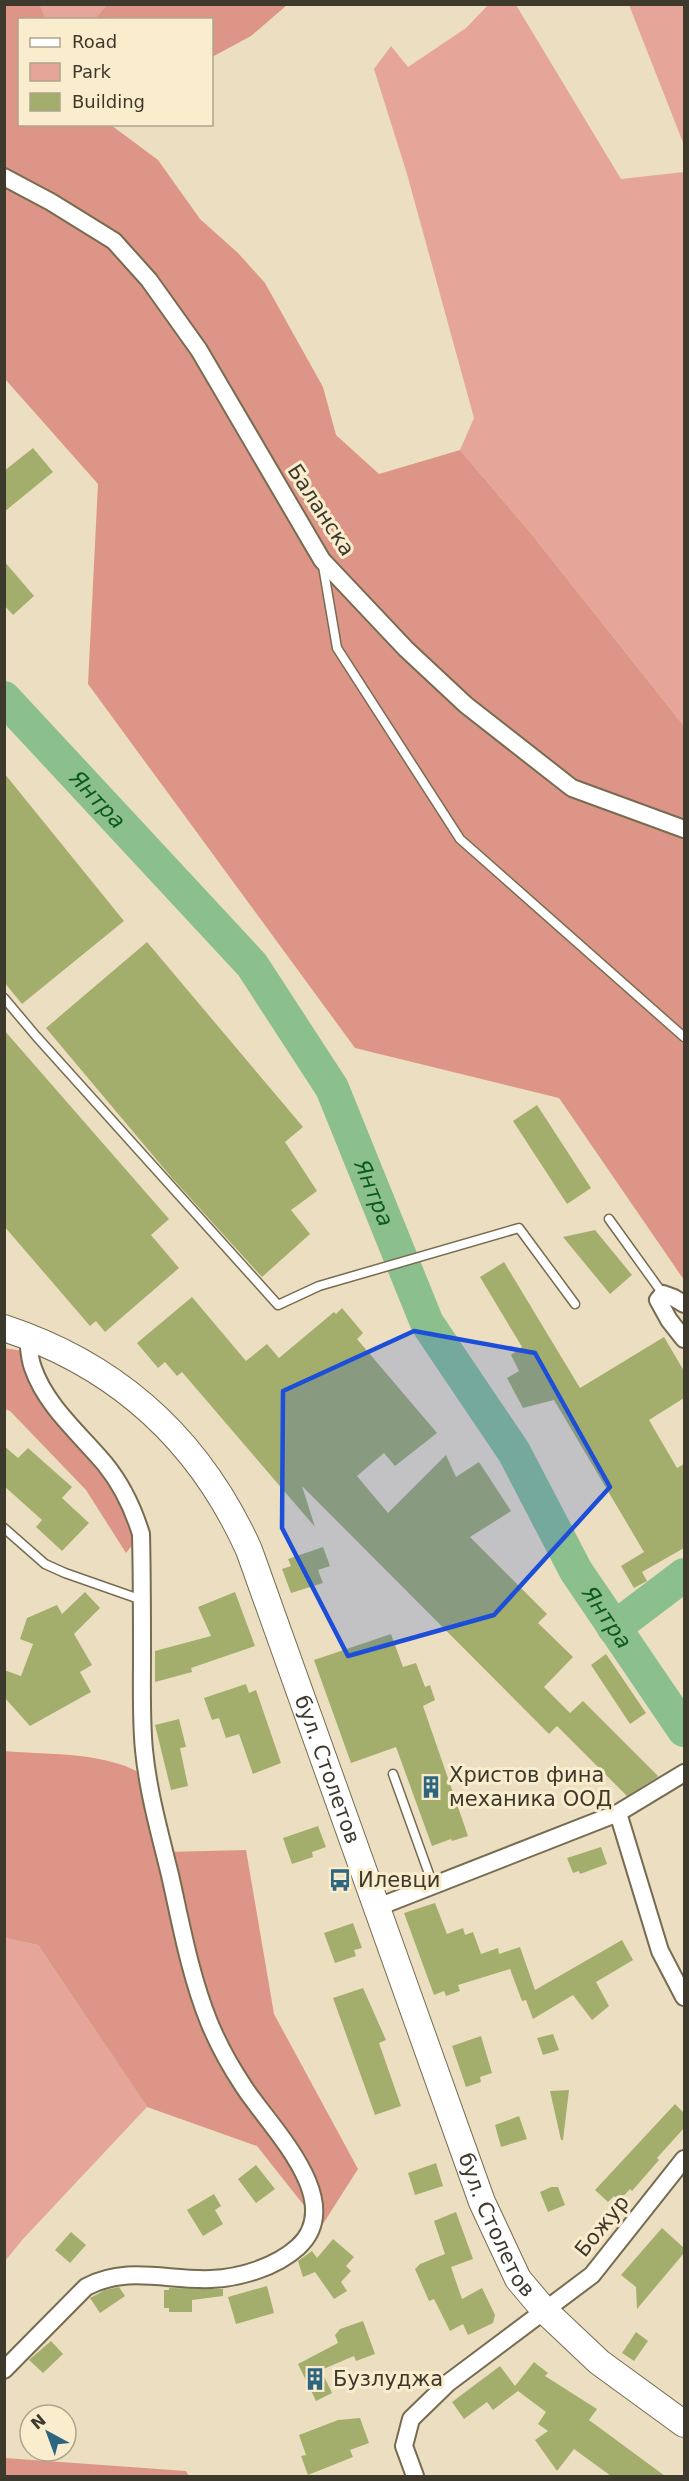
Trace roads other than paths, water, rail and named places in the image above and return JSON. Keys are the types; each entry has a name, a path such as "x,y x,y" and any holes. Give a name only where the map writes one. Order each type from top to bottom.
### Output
{"main road":[{"name":"бул. Столетов","path":"16,1332 70,1355 110,1378 169,1427 211,1480 232,1513 249,1550 482,2202 518,2279 545,2311 599,2362 681,2416"}],"street":[{"name":"Баланска","path":"4,177 51,202 114,242 149,280 199,350 322,560 406,649 466,705 572,788 684,829"},
{"path":"684,1304 663,1294 658,1300 684,1339"},
{"path":"4,2370 81,2292 98,2280 123,2274 211,2279 259,2269 283,2258 298,2247 311,2228 314,2207 305,2175 244,2087 223,2050 200,1996 190,1961 144,1752 141,1534 135,1514 123,1490 106,1466 61,1415 40,1384 16,1332"},
{"path":"378,1907 618,1813 683,1774"},
{"path":"618,1813 660,1951 684,1997"},
{"name":"Божур","path":"545,2311 592,2275 684,2159"},
{"path":"415,2476 404,2446 411,2419 448,2383 545,2311"}],"lane":[{"path":"322,560 337,648 460,839 684,1037"},
{"path":"4,998 278,1305 319,1286 519,1228 575,1304"},
{"path":"609,1220 663,1294"},
{"path":"4,1528 45,1564 76,1578 142,1600"},
{"path":"393,1774 433,1885"}],"waterway":[{"name":"Янтра","path":"4,698 252,965 332,1088 427,1323 514,1452 576,1571 684,1730"},
{"path":"614,1628 684,1575"}],"place":[{"name":"Христов фина механика ООД","path":"431,1787"},
{"name":"Илевци","path":"340,1880"},
{"name":"Бузлуджа","path":"315,2379"}]}
